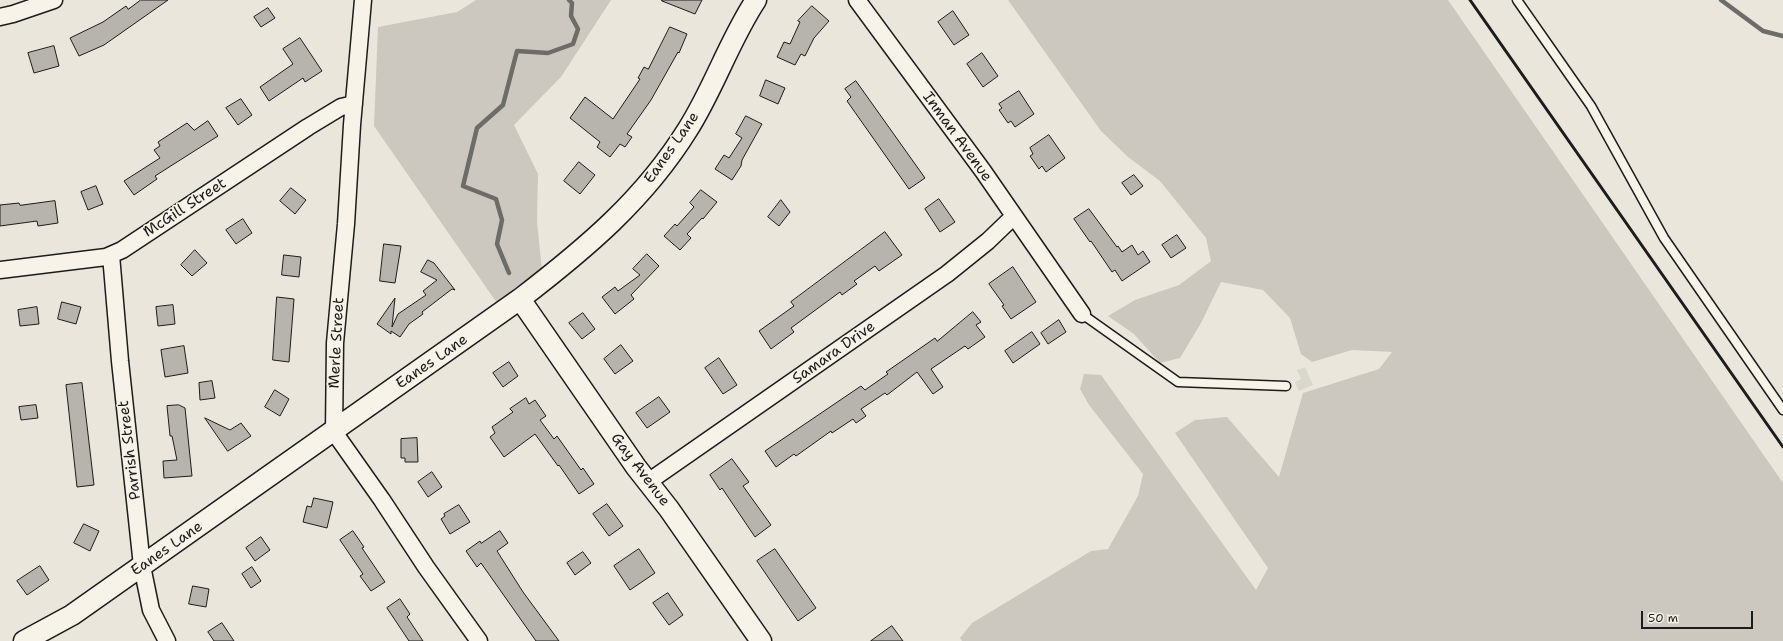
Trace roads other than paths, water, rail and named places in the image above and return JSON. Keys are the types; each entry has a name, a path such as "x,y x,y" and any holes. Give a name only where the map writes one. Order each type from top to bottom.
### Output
{"street":[{"path":"0,17 20,12 54,0"},
{"name":"Merle Street","path":"334,432 335,343 346,224 363,0"},
{"name":"Eanes Lane","path":"24,641 72,615 334,432 520,299 568,262 614,221 662,167 688,130 705,100 744,19 756,0"},
{"name":"Inman Avenue","path":"857,0 1014,216 1082,314"},
{"name":"McGill Street","path":"0,270 111,255 122,250 308,126 341,107 354,104"},
{"name":"Samara Drive","path":"648,482 947,274 988,241 1014,216"},
{"name":"Parrish Street","path":"111,255 120,361 142,566 151,610 167,641"},
{"name":"Gay Avenue","path":"520,299 761,641"},
{"path":"334,432 382,500 426,567 479,641"}],"lane":[{"path":"1517,0 1590,106 1664,238 1783,410"},
{"path":"1082,314 1178,382 1286,386"}],"waterway":[{"path":"509,273 497,244 502,220 496,199 463,186 477,128 503,105 517,51 548,53 573,44 578,29 571,16 572,3 569,0"},
{"path":"1721,0 1763,31 1783,36"}],"railway":[{"path":"1470,0 1783,447"}]}
